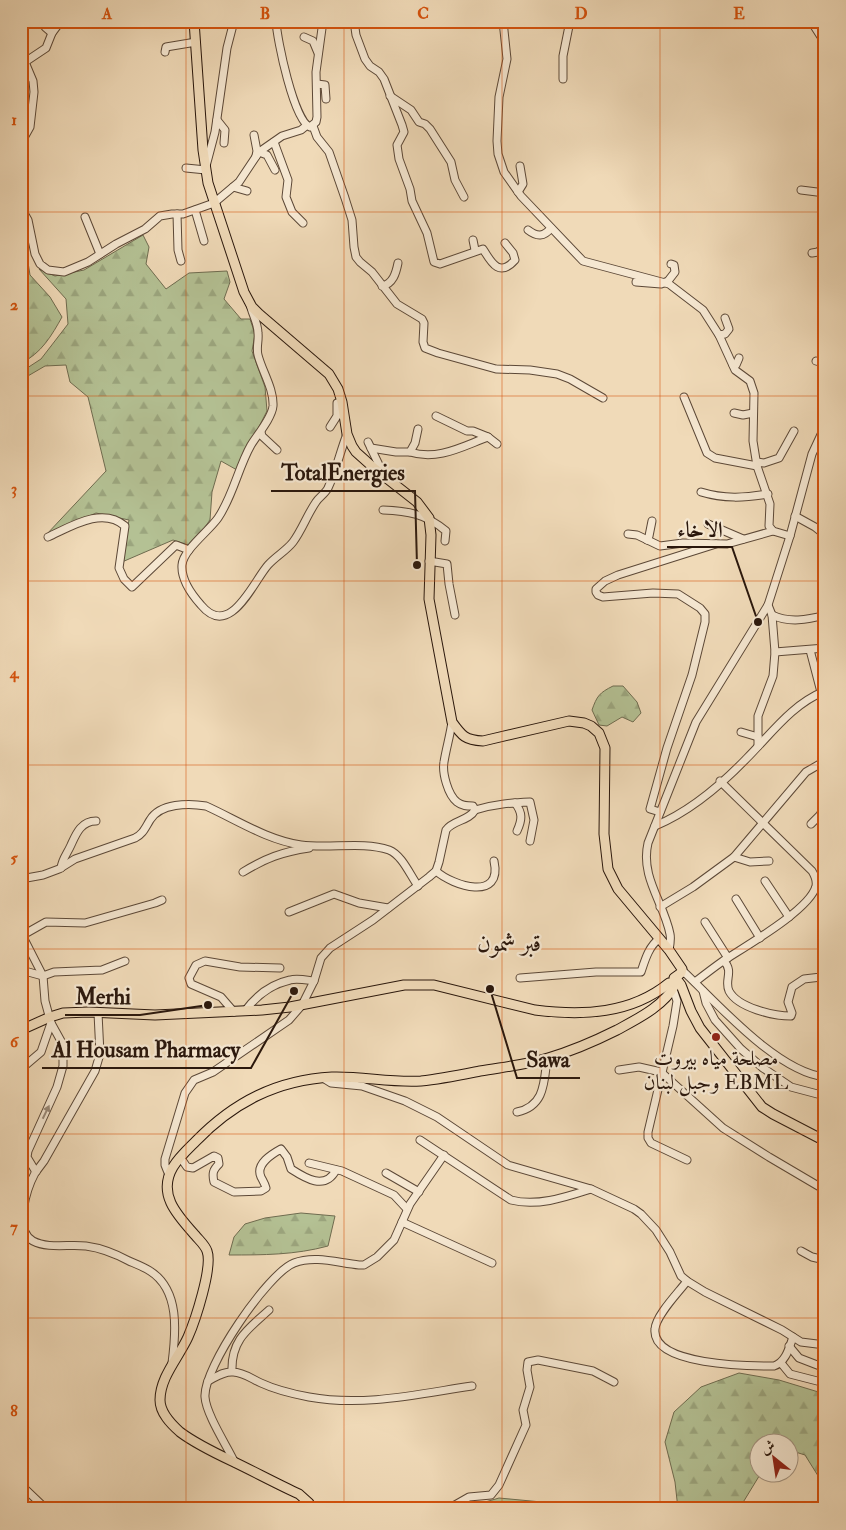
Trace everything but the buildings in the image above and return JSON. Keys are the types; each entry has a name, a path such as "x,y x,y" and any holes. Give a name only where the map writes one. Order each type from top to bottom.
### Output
{"main road":[{"path":"194,21 206,169 214,203 244,292 259,314 329,374 338,389 347,434 356,452 417,502 429,518 431,535 429,599 452,722 465,738 483,741 569,721 584,723 599,733 605,748 604,834 608,869 618,889 669,950 683,971 651,1010 583,1046 547,1059 423,1081 324,1078 264,1092 245,1102 208,1129 180,1157 166,1184 170,1203 208,1252 207,1275 192,1327 182,1350 162,1384 160,1405 164,1413 183,1434 235,1463 299,1494 309,1503 311,1509"},
{"path":"21,1030 50,1020 63,1013 89,1012 155,1016 234,1012 302,1005 404,984 434,985 535,1010 552,1012 604,1010 628,1006 642,1001 674,983 681,985 700,1028 762,1107 778,1118 825,1141"}],"street":[{"path":"43,21 45,27 52,34"},
{"path":"21,143 30,127 34,92 33,81 25,62 42,52 61,21"},
{"path":"186,168 206,169 217,120 228,40 234,21"},
{"path":"276,21 279,41 297,111 329,152 352,220 356,257 372,272 397,304 422,319 424,323 424,345 427,349 496,369 530,370 557,374 570,379 603,398"},
{"path":"21,208 28,220 35,254 44,268 55,272 64,272 88,262 145,229 160,216 183,214 214,203 249,170 258,154 285,134 309,126 317,117 318,53 323,21"},
{"path":"354,21 356,35 365,58 370,66 382,75 403,128 397,145 399,159 410,189 412,201 427,233 434,262 440,264 483,249 495,266 505,267 515,260 513,253 505,243"},
{"path":"503,21 507,59 498,103 497,148 504,172 518,192 583,261 666,283 704,310 719,335 735,370 753,386 753,441 757,464 768,494 771,511 768,523 773,531"},
{"path":"563,79 563,56 570,21"},
{"path":"811,21 825,43"},
{"path":"304,37 313,41 318,53"},
{"path":"165,52 166,47 196,42"},
{"path":"317,84 325,85 326,98"},
{"path":"390,96 411,110 419,122 425,124 430,130 451,162 455,180 464,196"},
{"path":"217,120 225,130 224,144"},
{"path":"254,134 258,154"},
{"path":"274,142 288,180 286,197 292,212 303,223"},
{"path":"258,154 267,155 275,170"},
{"path":"518,192 523,184 520,166"},
{"path":"233,187 247,191"},
{"path":"801,190 825,193"},
{"path":"196,208 204,241"},
{"path":"177,214 178,250 181,261"},
{"path":"85,217 100,254"},
{"path":"528,230 540,236 551,228"},
{"path":"473,240 476,250"},
{"path":"812,253 818,252 825,246"},
{"path":"636,282 666,283 680,262"},
{"path":"382,286 388,285 392,280 398,263"},
{"path":"672,264 674,265 675,272"},
{"path":"250,303 258,331 258,356 269,385 273,404 261,432 251,446 238,471 222,512 189,550 182,562 183,576 192,593 209,613 221,615 238,606 247,597 269,563 293,542 312,507 328,487 347,434"},
{"path":"719,335 725,334 729,329 725,318"},
{"path":"825,332 822,338 825,340"},
{"path":"733,365 736,365 739,358"},
{"path":"816,361 820,362 825,358"},
{"path":"684,397 707,453 715,458 757,464 772,461 779,458 794,431"},
{"path":"330,427 337,416 336,403 342,402"},
{"path":"734,413 743,415 753,413"},
{"path":"436,416 469,431 488,437 497,444"},
{"path":"669,950 670,934 648,875 646,862 648,843 696,722 768,605 790,536 812,454 825,426"},
{"path":"410,452 415,443 418,428"},
{"path":"469,431 468,439 471,443"},
{"path":"261,432 262,436 277,450"},
{"path":"381,474 380,467 370,445 396,452 410,452 419,455 438,454 458,450 488,437"},
{"path":"701,492 712,496 731,498 768,494"},
{"path":"383,510 409,512 429,518 446,531 444,541"},
{"path":"795,516 825,535"},
{"path":"48,537 90,518 104,518 120,522 125,526 119,568 124,579 132,587 176,545 189,550"},
{"path":"647,540 652,521"},
{"path":"708,524 743,539"},
{"path":"628,534 638,536 660,546 727,544 773,531 790,536"},
{"path":"660,812 650,809 667,748 692,675 706,622 705,614 700,608 678,594 654,593 603,597 598,595 596,589 605,581 618,575 716,544"},
{"path":"429,561 450,564 449,584 456,615"},
{"path":"758,746 757,721 773,676 775,652 772,615 768,605"},
{"path":"772,615 778,618 794,620 804,620 825,615"},
{"path":"775,652 825,648"},
{"path":"654,826 688,808 720,782 794,709 810,697 823,692 810,650"},
{"path":"452,722 444,760 447,784 456,801 463,805 473,806 475,810"},
{"path":"741,732 758,737"},
{"path":"660,907 693,887 734,857 806,772 825,761"},
{"path":"720,782 812,872 815,877 816,888"},
{"path":"169,1175 165,1159 185,1094 190,1084 194,1080 213,1072 288,1020 302,1005 314,981 318,964 324,953 436,871 446,830 450,825 473,814 475,810 495,805 530,802 534,820 530,841"},
{"path":"515,803 521,813 521,822 517,831"},
{"path":"811,824 820,816 825,805"},
{"path":"21,879 43,875 61,868 75,859 140,836 154,815 163,809 176,806 206,806 227,818 295,844 358,846 390,850 397,855 418,886"},
{"path":"61,868 62,861 77,830 89,822 96,821"},
{"path":"243,872 268,857 280,853 326,846"},
{"path":"734,857 750,862 769,861"},
{"path":"436,871 452,882 482,887 488,885 493,879 496,869 494,861"},
{"path":"695,982 726,959 789,918 811,895 825,875"},
{"path":"765,881 789,918"},
{"path":"289,912 334,894 359,903 388,908"},
{"path":"736,899 760,938"},
{"path":"36,1172 24,1159 57,1087 62,1066 61,1041 50,1020 45,1001 43,976 22,934 46,922 85,923 162,900"},
{"path":"705,922 726,959 729,969 729,991 736,999 746,1005 782,1016 791,1016 792,1013 788,1002 792,987 804,979 825,974"},
{"path":"520,978 596,972 641,972 644,961 652,946 659,939"},
{"path":"21,970 43,976 54,972 102,970 125,961"},
{"path":"234,1012 221,997 191,984 189,978 196,965 205,961 240,967 280,968"},
{"path":"683,971 722,1010 793,1067 825,1077"},
{"path":"245,1011 252,1002 270,988 291,979 314,981"},
{"path":"674,983 677,1001 674,1026 661,1072 648,1138 655,1145 687,1160"},
{"path":"704,991 706,1004 715,1020 741,1049 763,1068 791,1087 825,1096"},
{"path":"98,1013 100,1054 95,1071 36,1172 22,1216 23,1228 31,1240 38,1243 85,1246 103,1250 150,1271 158,1278 165,1287 173,1310 175,1341 172,1366"},
{"path":"21,1069 41,1052 50,1020"},
{"path":"517,1112 532,1106 538,1098 542,1089 547,1059"},
{"path":"619,1070 639,1066 661,1072 723,1128 825,1190"},
{"path":"324,1078 332,1083 362,1086 405,1101 437,1117 508,1165 591,1189 641,1214 656,1230 670,1252 681,1276 687,1281 705,1292 782,1330 801,1342 825,1345"},
{"path":"420,1140 504,1196 518,1202 567,1197 591,1189"},
{"path":"180,1157 187,1167 193,1168 214,1156 218,1158 219,1164 213,1174 214,1182 234,1192 242,1193 261,1191 266,1188 260,1176 260,1170 264,1161 271,1154 281,1149 287,1157 290,1169 312,1180 322,1182 332,1176 336,1170"},
{"path":"235,1463 204,1396 208,1381 222,1348 240,1321 273,1280 293,1263 312,1260 364,1264 377,1257 388,1247 398,1233 407,1209 444,1155"},
{"path":"309,1163 336,1170 394,1195 407,1209"},
{"path":"386,1173 419,1192"},
{"path":"402,1222 492,1263"},
{"path":"801,1251 812,1257 825,1260"},
{"path":"687,1281 656,1324 656,1339 663,1348 673,1354 705,1361 772,1366 799,1358"},
{"path":"232,1371 231,1357 243,1333 269,1310"},
{"path":"782,1362 793,1337"},
{"path":"789,1346 799,1358 825,1368"},
{"path":"448,1509 469,1497 490,1494 500,1485 526,1425 523,1410 530,1387 527,1370 528,1362 538,1360 593,1371 614,1382"},
{"path":"782,1362 790,1374 825,1383"},
{"path":"208,1381 220,1374 232,1371 278,1390 335,1401 372,1401 472,1386"},
{"path":"21,1485 43,1506 55,1509"}],"green space":[{"path":"21,218 30,275 50,297 62,317 40,349 21,363"},
{"path":"143,235 149,247 146,264 166,289 189,273 227,271 230,282 224,299 241,319 250,319 255,334 252,351 265,387 267,411 237,470 221,461 212,492 210,520 191,546 173,540 122,562 129,520 96,513 46,535 106,471 88,397 70,382 66,365 45,366 21,380 21,372 41,359 68,324 66,299 39,269 55,276 84,270"},
{"path":"613,686 623,686 637,702 641,713 633,722 622,717 607,726 599,725 592,710 595,701 599,695"},
{"path":"301,1213 335,1216 328,1246 291,1253 229,1255 234,1237 245,1224 265,1218"},
{"path":"739,1373 779,1380 825,1394 825,1487 805,1455 798,1453 798,1432 748,1432 748,1482 756,1482 739,1509 678,1509 675,1482 665,1442 674,1412 701,1387"},
{"path":"499,1498 563,1504 566,1509 461,1509"}],"place":[{"name":"TotalEnergies","path":"417,565"},
{"name":"الاخاء","path":"758,622"},
{"name":"Sawa","path":"490,989"},
{"name":"Al Housam Pharmacy","path":"294,991"},
{"name":"Merhi","path":"208,1005"},
{"name":"مصلحة مياه بيروت وجبل لبنان EBML","path":"716,1037"}],"district":[{"name":"قبر شمون","path":"509,943"}]}
